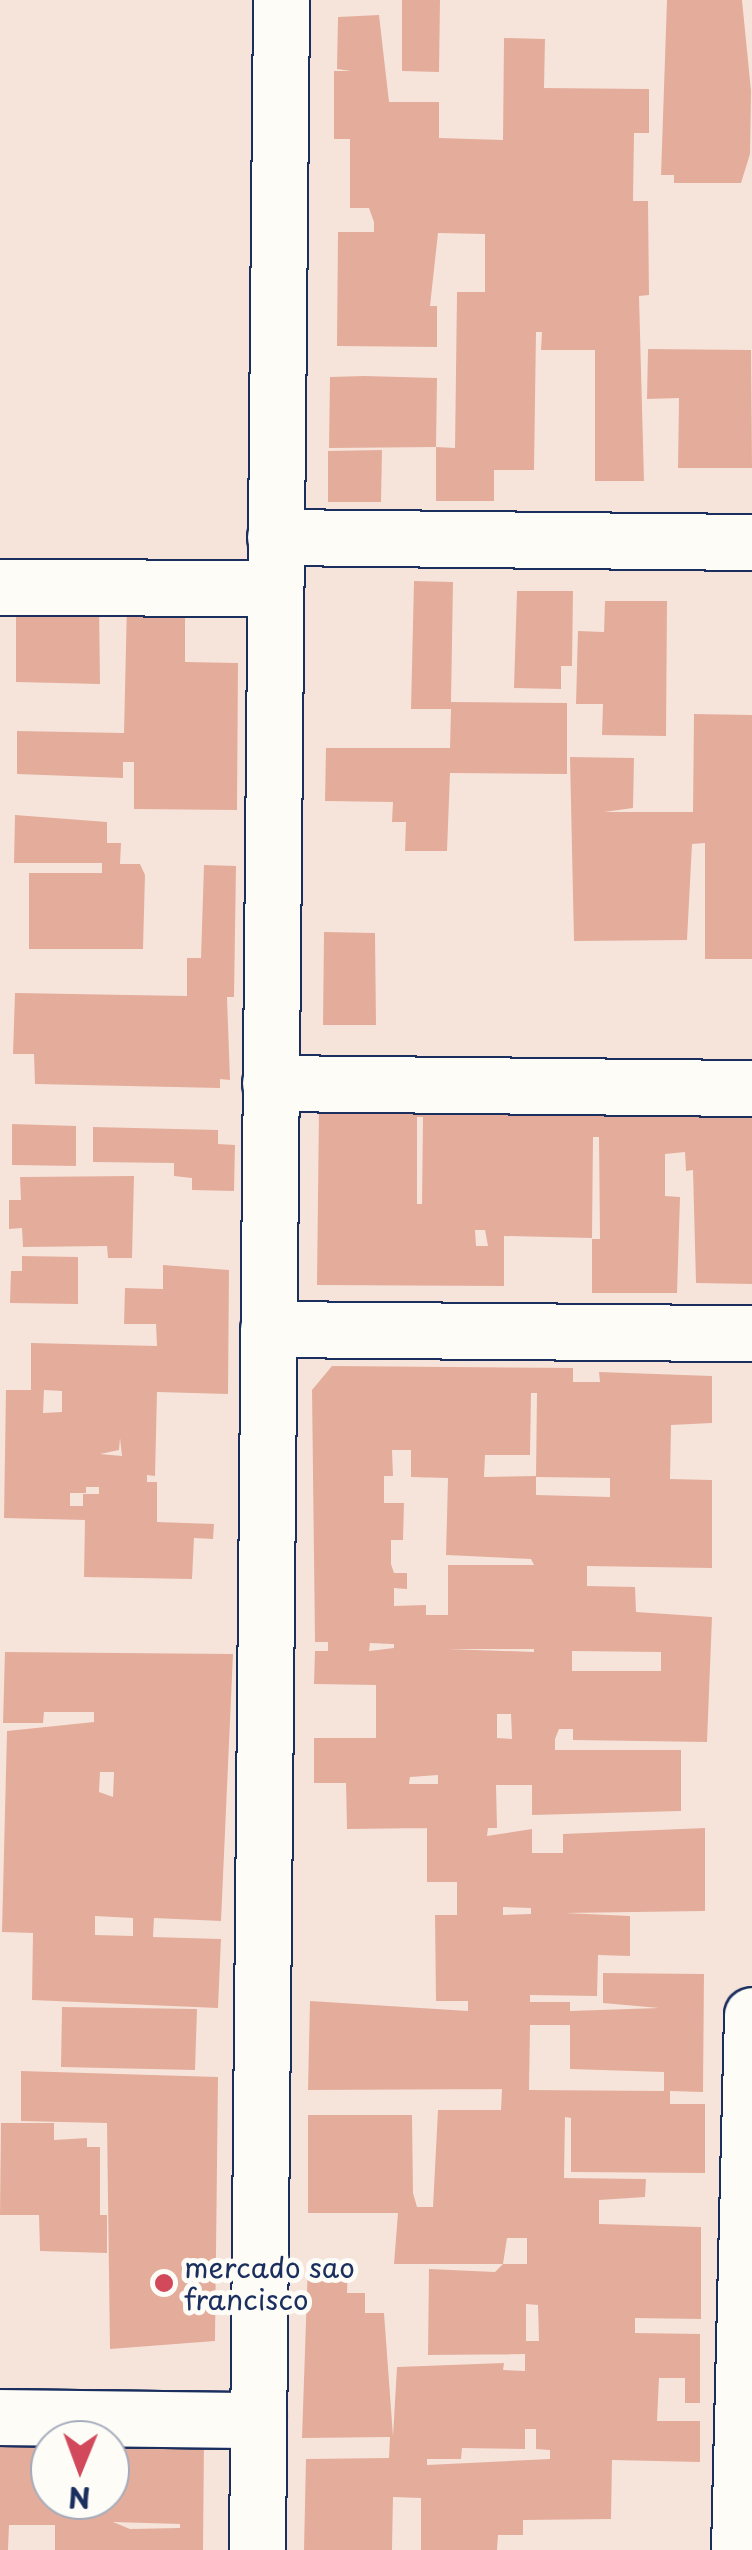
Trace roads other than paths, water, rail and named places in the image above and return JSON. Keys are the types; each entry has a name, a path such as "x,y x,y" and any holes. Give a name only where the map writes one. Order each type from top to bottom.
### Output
{"street":[{"path":"257,2550 281,0"},
{"path":"0,587 275,562 752,542"},
{"path":"270,1083 752,1088"},
{"path":"268,1329 752,1333"},
{"path":"739,2550 752,2015"},
{"path":"0,2416 258,2420"}],"place":[{"name":"mercado sao francisco","path":"164,2283"}]}
